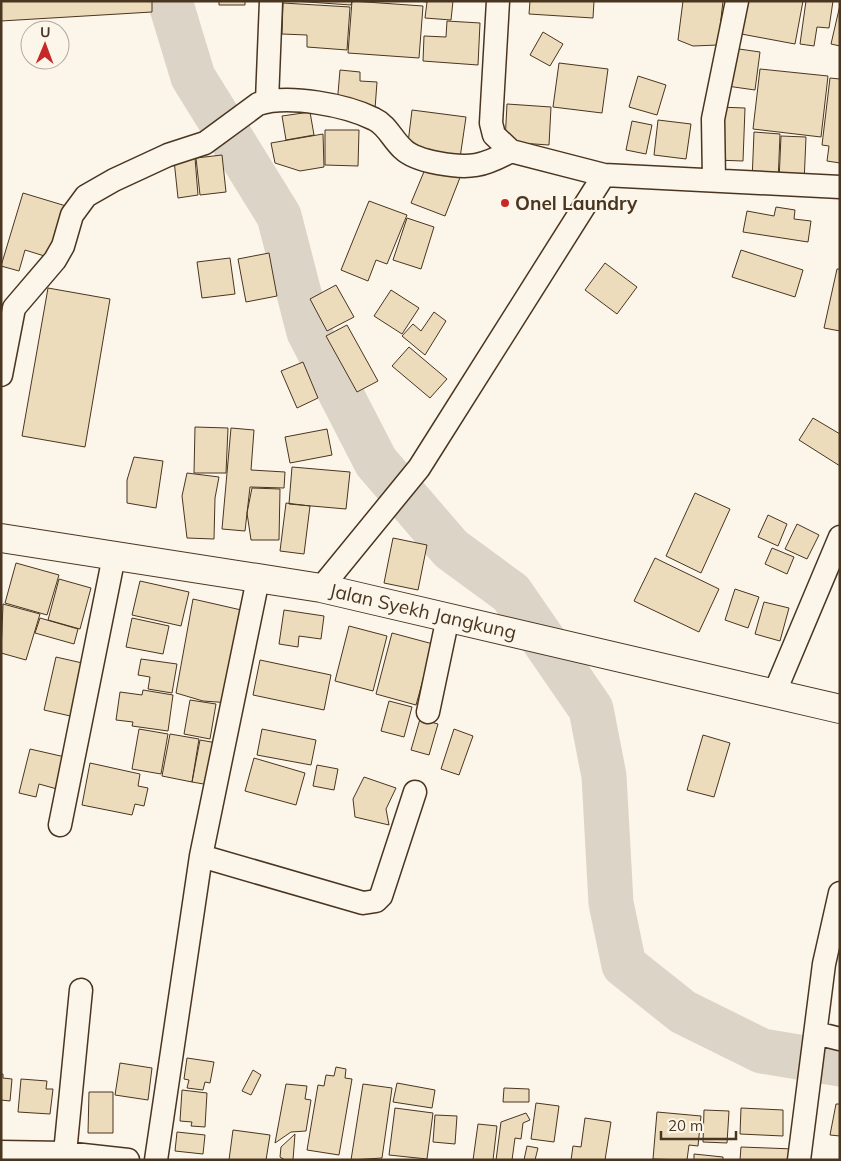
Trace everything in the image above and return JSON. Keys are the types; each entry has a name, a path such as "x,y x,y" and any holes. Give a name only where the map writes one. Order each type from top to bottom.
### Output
{"main road":[{"name":"Jalan Syekh Jangkung","path":"1,538 321,588 840,709"}],"street":[{"path":"267,101 271,1"},
{"path":"498,1 491,124 494,135 511,151 604,175 840,187"},
{"path":"714,180 713,119 737,1"},
{"path":"1,375 14,308 55,260 64,246 78,205 86,196 114,180 168,155 205,143 240,116 267,101 306,102 340,108 374,118 382,124 403,150 427,160 475,165 511,151"},
{"path":"321,588 419,468 604,175"},
{"path":"774,694 840,536"},
{"path":"60,825 114,556"},
{"path":"156,1160 201,856 258,578"},
{"path":"428,712 448,617"},
{"path":"201,856 363,903 371,903 381,896 415,792"},
{"path":"799,1160 824,964 840,893"},
{"path":"65,1153 81,990"},
{"path":"814,1037 840,1039"},
{"path":"1,1152 65,1153 128,1160"}],"building":[{"path":"1,1 152,1 152,12 1,21"},
{"path":"219,1 245,1 245,5 219,5"},
{"path":"293,1 352,1 351,5"},
{"path":"352,1 423,6 419,58 348,53"},
{"path":"418,1 453,1 451,20 425,18 427,2"},
{"path":"530,1 594,1 593,18 529,14"},
{"path":"683,1 723,1 718,45 693,46 678,40"},
{"path":"742,1 803,1 795,44 736,33"},
{"path":"806,1 833,1 829,28 817,27 814,46 800,44"},
{"path":"283,3 350,7 347,50 307,47 307,35 282,34"},
{"path":"840,5 840,46 831,44"},
{"path":"447,21 480,23 478,65 423,61 424,36 446,37"},
{"path":"543,32 563,44 550,66 530,55"},
{"path":"732,48 760,52 755,90 727,86"},
{"path":"559,63 608,69 602,113 553,107"},
{"path":"760,69 828,76 821,137 753,129"},
{"path":"340,70 360,72 360,81 377,82 375,109 337,105"},
{"path":"638,76 666,85 657,115 629,107"},
{"path":"830,78 840,79 840,163 827,161 829,146 822,145"},
{"path":"507,104 551,107 549,145 505,142"},
{"path":"717,107 745,108 743,161 715,160"},
{"path":"412,110 466,117 460,158 407,151"},
{"path":"310,112 314,135 286,140 282,116"},
{"path":"658,120 691,124 686,159 654,155"},
{"path":"632,121 652,125 646,154 626,150"},
{"path":"325,130 359,130 358,166 325,165"},
{"path":"754,132 780,134 778,182 752,181"},
{"path":"323,134 324,167 300,171 275,163 271,143"},
{"path":"781,136 806,137 804,183 779,181"},
{"path":"222,155 226,192 200,195 196,158"},
{"path":"195,158 198,195 178,198 174,160"},
{"path":"428,162 461,175 445,216 411,203"},
{"path":"23,193 66,206 51,258 25,250 19,271 1,266"},
{"path":"369,201 407,215 387,264 376,260 368,281 341,270"},
{"path":"776,207 795,210 794,219 811,221 808,242 743,232 747,211 774,216"},
{"path":"407,218 434,227 421,269 393,260"},
{"path":"741,250 803,270 795,297 732,277"},
{"path":"269,253 277,296 246,302 238,259"},
{"path":"230,258 235,294 202,298 197,262"},
{"path":"605,263 637,287 617,314 585,290"},
{"path":"837,269 840,269 840,331 824,328"},
{"path":"336,285 354,317 327,331 310,299"},
{"path":"48,288 110,299 85,447 22,436"},
{"path":"391,290 419,308 402,334 374,316"},
{"path":"434,312 446,321 425,355 402,336 413,324 421,331"},
{"path":"347,325 378,381 357,392 326,336"},
{"path":"409,347 447,379 430,398 392,366"},
{"path":"303,362 318,398 297,408 281,371"},
{"path":"813,418 840,434 840,466 799,440"},
{"path":"195,427 228,428 226,473 194,473"},
{"path":"231,428 254,430 251,470 285,472 284,488 250,487 245,531 222,529"},
{"path":"327,429 332,455 290,463 285,437"},
{"path":"134,457 163,461 156,508 127,503 127,480"},
{"path":"292,467 350,472 346,509 289,504"},
{"path":"187,473 219,477 215,498 214,539 187,538 182,496"},
{"path":"252,488 280,489 279,540 251,540 247,513"},
{"path":"695,493 730,509 701,573 666,556"},
{"path":"286,503 310,506 304,554 280,551"},
{"path":"768,515 787,524 778,546 758,537"},
{"path":"797,524 819,535 807,559 785,549"},
{"path":"393,538 427,545 418,590 384,583"},
{"path":"772,548 794,557 787,574 765,564"},
{"path":"655,558 719,589 699,632 634,601"},
{"path":"16,563 59,575 47,615 5,603"},
{"path":"59,579 91,588 80,629 48,620"},
{"path":"140,581 189,592 181,626 132,615"},
{"path":"735,589 759,597 748,628 725,620"},
{"path":"193,599 250,612 231,703 203,701 176,693"},
{"path":"764,602 789,608 780,641 755,634"},
{"path":"3,604 40,614 26,660 1,653"},
{"path":"284,610 324,616 321,639 299,636 298,647 279,644"},
{"path":"40,618 78,629 74,644 35,633"},
{"path":"132,618 169,626 163,654 126,647"},
{"path":"349,626 387,636 373,691 335,681"},
{"path":"392,633 433,644 416,705 376,694"},
{"path":"56,657 91,665 79,718 44,710"},
{"path":"141,659 177,664 172,693 148,689 150,677 138,675"},
{"path":"260,660 331,675 324,710 253,695"},
{"path":"143,690 173,695 168,731 132,726 133,722 116,720 120,692 142,695"},
{"path":"190,700 216,704 210,739 184,734"},
{"path":"389,701 412,707 404,737 381,731"},
{"path":"420,719 438,724 429,755 411,750"},
{"path":"139,729 168,734 161,774 132,769"},
{"path":"262,729 316,740 311,765 257,755"},
{"path":"454,729 473,736 459,775 441,769"},
{"path":"170,734 199,739 192,782 162,776"},
{"path":"703,735 730,743 714,797 687,790"},
{"path":"200,740 223,744 215,786 192,782"},
{"path":"30,749 65,757 57,789 39,784 36,797 19,793"},
{"path":"254,758 305,773 296,805 245,791"},
{"path":"90,763 140,774 138,786 148,788 144,806 135,804 132,815 82,805"},
{"path":"317,765 338,769 334,790 313,786"},
{"path":"364,777 396,788 386,809 389,825 355,817 353,799"},
{"path":"187,1058 214,1062 210,1083 205,1082 203,1090 187,1088 189,1080 184,1079"},
{"path":"120,1063 152,1068 148,1100 115,1095"},
{"path":"336,1067 346,1069 345,1078 352,1079 339,1155 307,1150 318,1085 324,1086 326,1075 334,1076"},
{"path":"253,1070 261,1075 251,1095 242,1091"},
{"path":"1,1074 3,1074 3,1078 12,1079 10,1101 1,1100"},
{"path":"21,1079 47,1081 46,1089 53,1089 50,1114 18,1112"},
{"path":"397,1083 435,1090 432,1108 393,1102"},
{"path":"286,1084 307,1086 305,1099 311,1100 306,1131 291,1132 275,1143"},
{"path":"363,1084 392,1088 382,1158 351,1160"},
{"path":"504,1088 529,1089 529,1102 503,1102"},
{"path":"182,1090 207,1093 205,1127 191,1126 192,1122 180,1121"},
{"path":"89,1092 113,1092 113,1133 88,1133"},
{"path":"536,1103 559,1106 554,1142 531,1139"},
{"path":"836,1104 840,1104 840,1136 830,1135"},
{"path":"395,1108 433,1113 427,1159 389,1155"},
{"path":"741,1108 783,1110 783,1136 740,1134"},
{"path":"704,1110 729,1111 727,1143 703,1142"},
{"path":"657,1112 701,1116 698,1146 689,1145 687,1160 653,1159"},
{"path":"526,1113 530,1120 523,1123 521,1139 515,1138 512,1160 496,1160 501,1122"},
{"path":"435,1115 457,1116 455,1144 433,1142"},
{"path":"585,1118 611,1122 605,1160 571,1160 573,1146 581,1147"},
{"path":"478,1124 497,1126 493,1160 473,1160"},
{"path":"233,1130 270,1135 266,1160 229,1160"},
{"path":"177,1132 205,1135 203,1154 175,1151"},
{"path":"295,1134 293,1160 285,1160 280,1157 281,1147"},
{"path":"527,1146 538,1148 535,1160 524,1160"},
{"path":"741,1147 794,1149 791,1160 740,1160"},
{"path":"694,1154 723,1157 723,1160 694,1160"}],"waterway":[{"path":"170,1 193,77 279,216 309,332 376,462 451,549 511,593 591,709 604,776 611,903 624,965 683,1012 762,1051 840,1064"}],"place":[{"name":"Onel Laundry","path":"505,203"}]}
